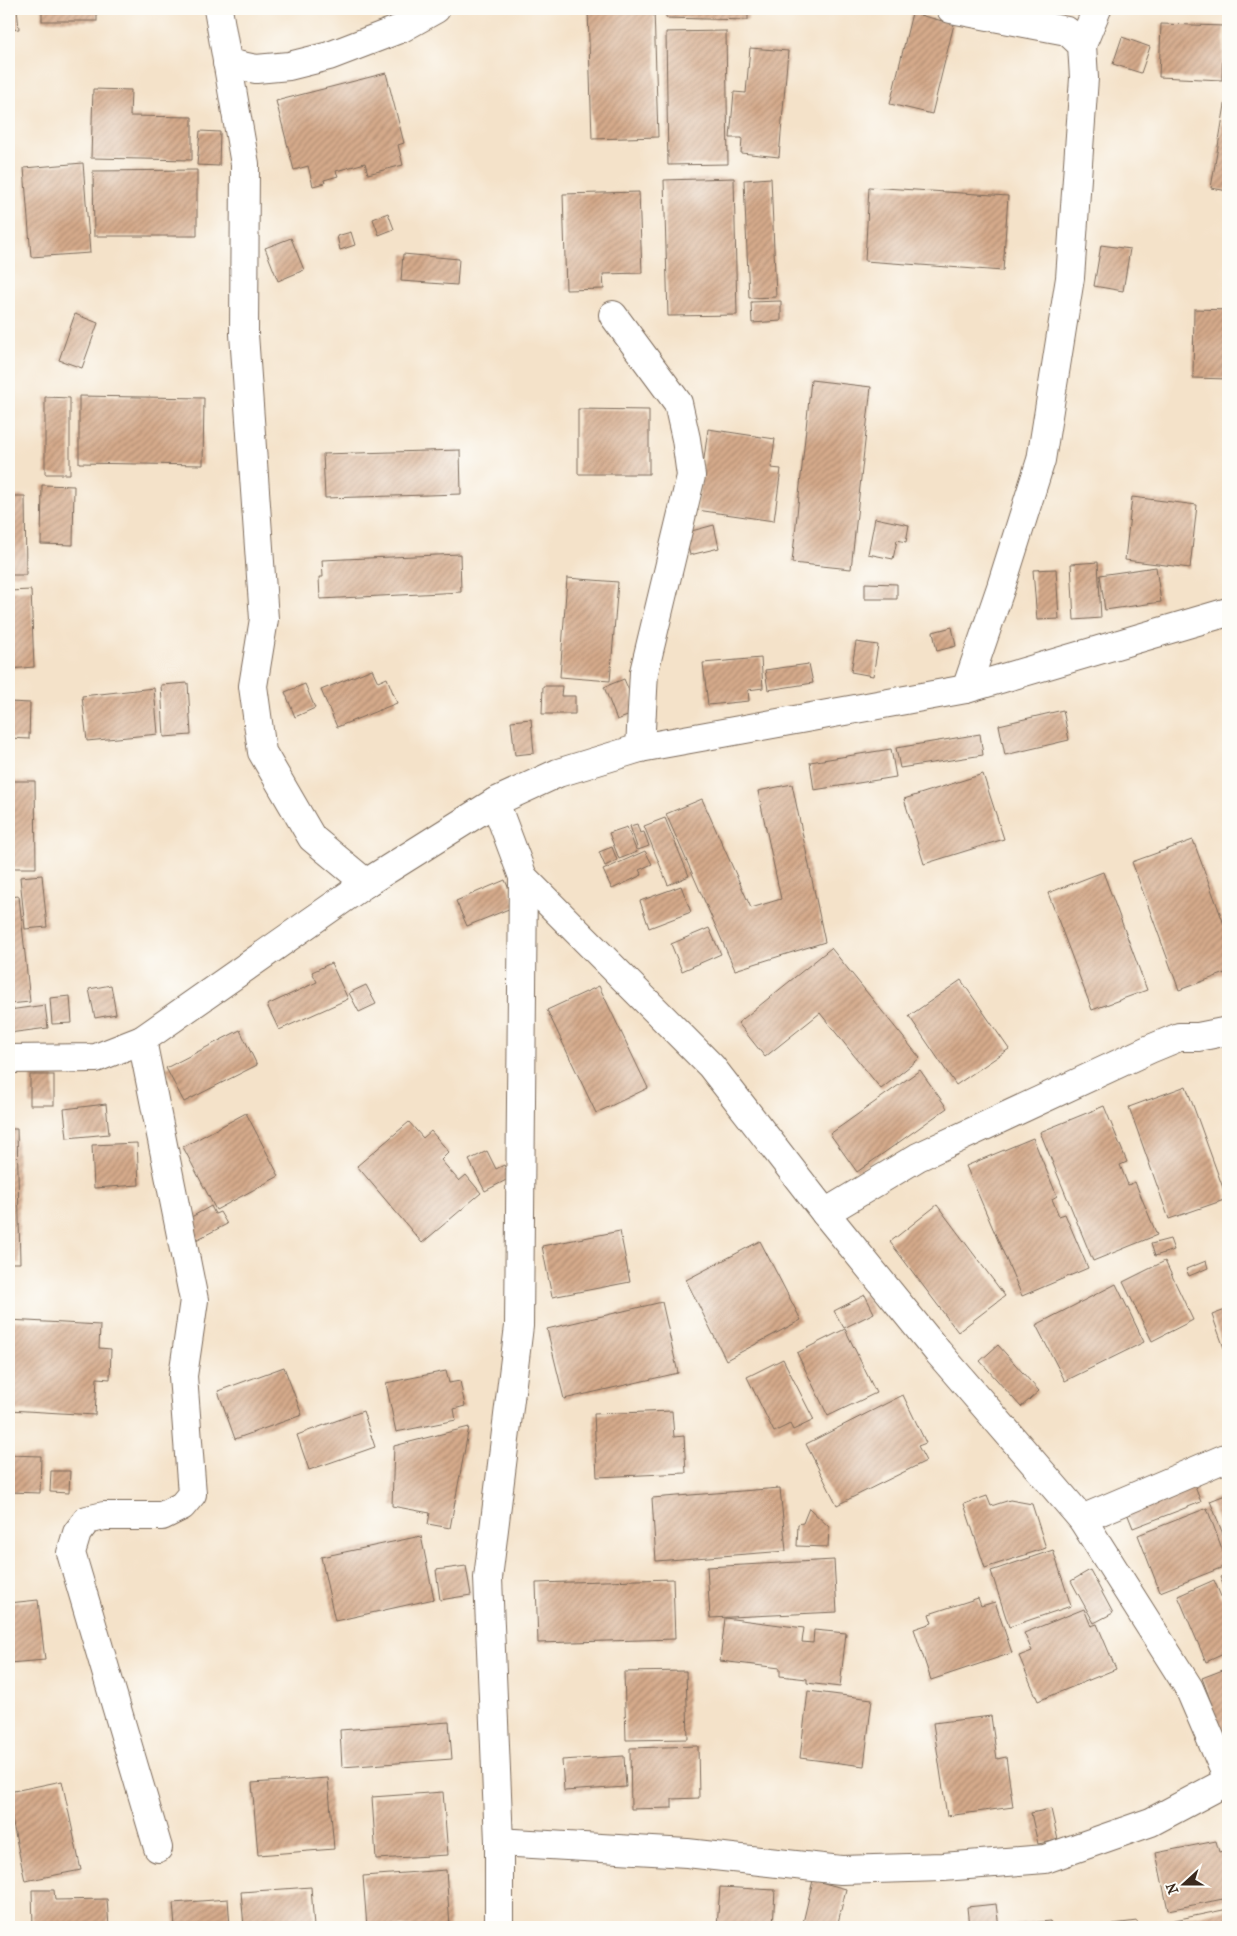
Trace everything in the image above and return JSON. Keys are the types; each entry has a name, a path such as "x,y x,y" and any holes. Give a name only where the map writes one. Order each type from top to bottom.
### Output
{"street":[{"path":"218,9 245,164 244,334 264,619 253,686 262,752 312,838 366,884"},
{"path":"227,63 256,68 288,66 329,56 402,28 436,9"},
{"path":"951,9 1067,31 1082,45"},
{"path":"966,688 1042,460 1070,278 1084,78 1082,45 1097,9"},
{"path":"613,315 678,403 686,439 691,476 644,672 640,748"},
{"path":"9,1059 96,1058 142,1040 366,884 496,802 558,773 640,748 966,688 1228,612"},
{"path":"496,802 523,877 519,1326 488,1578 499,1842 499,1927"},
{"path":"499,1842 687,1853 841,1870 943,1867 1045,1859 1151,1822 1228,1780 1189,1688 1082,1519 938,1352 824,1213 711,1066 523,877"},
{"path":"824,1213 918,1157 1150,1049 1179,1037 1198,1037 1228,1030"},
{"path":"142,1040 194,1300 183,1376 192,1494 182,1506 162,1516 104,1516 87,1520 77,1533 71,1553 158,1848"},
{"path":"1082,1519 1228,1457"}],"building":[{"path":"9,9 17,9 19,29 9,30"},
{"path":"42,9 97,9 97,21 42,21"},
{"path":"588,9 654,9 658,137 592,139"},
{"path":"666,9 733,9 733,11 748,12 748,20 666,18"},
{"path":"912,13 954,24 932,114 890,104"},
{"path":"1161,24 1224,26 1222,80 1159,77"},
{"path":"726,31 728,164 668,165 666,32"},
{"path":"1122,37 1150,47 1141,73 1113,64"},
{"path":"750,48 788,51 779,157 741,153 742,138 730,138 734,92 746,93"},
{"path":"386,73 404,143 398,145 403,165 368,174 365,163 336,171 338,176 324,180 325,183 313,186 308,166 294,170 276,101"},
{"path":"93,89 131,90 130,116 192,117 192,160 91,158"},
{"path":"1228,93 1228,191 1211,188"},
{"path":"200,131 220,132 219,166 197,165"},
{"path":"83,163 90,253 31,257 24,168"},
{"path":"197,170 197,236 94,236 93,171"},
{"path":"734,178 737,315 668,316 664,180"},
{"path":"771,178 776,297 749,298 744,180"},
{"path":"869,187 1008,196 1003,271 865,261"},
{"path":"639,192 642,273 603,274 604,289 566,290 563,194"},
{"path":"388,213 394,229 379,235 373,219"},
{"path":"351,232 355,245 340,250 337,236"},
{"path":"291,238 304,270 278,281 265,248"},
{"path":"1101,245 1130,249 1123,291 1094,286"},
{"path":"403,254 459,259 457,285 401,281"},
{"path":"781,301 781,321 752,323 751,302"},
{"path":"1194,309 1228,310 1228,379 1193,378"},
{"path":"75,314 98,323 82,368 59,360"},
{"path":"811,380 871,387 851,569 792,563"},
{"path":"79,396 204,398 203,465 79,463"},
{"path":"45,397 70,398 70,474 45,474"},
{"path":"578,409 649,410 649,474 578,474"},
{"path":"708,429 775,439 771,468 781,469 774,521 697,510"},
{"path":"460,450 461,494 325,498 323,454"},
{"path":"42,485 74,486 73,545 41,544"},
{"path":"9,496 25,496 26,575 9,575"},
{"path":"1132,497 1197,505 1190,568 1125,560"},
{"path":"875,518 909,525 906,542 897,540 893,559 868,554"},
{"path":"714,525 719,548 690,555 684,533"},
{"path":"460,554 461,592 320,599 319,577 323,577 322,560"},
{"path":"1098,562 1101,618 1074,620 1071,564"},
{"path":"1156,567 1161,602 1105,610 1100,575"},
{"path":"1056,569 1059,619 1037,620 1033,570"},
{"path":"567,578 618,582 610,681 560,677"},
{"path":"865,583 897,584 897,599 865,599"},
{"path":"31,590 34,667 9,669 9,591"},
{"path":"952,627 956,646 937,651 933,632"},
{"path":"856,642 878,645 873,676 851,672"},
{"path":"761,658 763,688 748,690 749,701 708,705 703,663"},
{"path":"809,664 813,683 768,690 765,670"},
{"path":"372,669 378,682 387,678 397,703 337,727 321,690"},
{"path":"624,679 638,712 617,720 604,687"},
{"path":"188,683 191,735 164,737 161,685"},
{"path":"305,684 315,708 295,717 285,692"},
{"path":"543,686 562,686 561,696 575,696 575,714 542,714"},
{"path":"154,688 158,734 87,741 82,696"},
{"path":"9,702 30,703 29,739 9,738"},
{"path":"1063,710 1069,740 1005,755 999,725"},
{"path":"531,719 534,753 515,755 511,721"},
{"path":"980,734 983,755 900,768 896,748"},
{"path":"891,749 896,777 814,790 810,762"},
{"path":"983,774 1004,839 924,864 904,799"},
{"path":"9,781 35,781 36,868 9,868"},
{"path":"792,784 825,942 735,970 666,814 702,799 751,908 781,899 758,791"},
{"path":"665,818 689,876 668,885 644,826"},
{"path":"637,824 640,833 644,832 649,846 638,850 630,826"},
{"path":"627,827 637,852 619,859 609,833"},
{"path":"1193,840 1228,935 1228,972 1179,990 1132,862"},
{"path":"612,847 617,860 605,866 599,852"},
{"path":"645,851 652,864 639,870 642,875 612,889 603,870"},
{"path":"1103,872 1147,990 1092,1010 1048,893"},
{"path":"42,875 47,927 25,929 20,877"},
{"path":"505,880 516,906 467,926 456,901"},
{"path":"681,886 691,912 649,928 640,901"},
{"path":"19,896 30,1002 9,1004 9,897"},
{"path":"709,928 721,954 682,971 671,944"},
{"path":"831,948 920,1058 881,1089 820,1013 765,1057 738,1023"},
{"path":"331,963 348,999 279,1030 267,1005 317,982 312,972"},
{"path":"961,980 1009,1049 956,1085 909,1016"},
{"path":"111,985 116,1014 95,1018 89,989"},
{"path":"366,985 376,1004 359,1012 349,993"},
{"path":"599,986 648,1088 596,1113 547,1010"},
{"path":"70,996 72,1023 52,1024 50,998"},
{"path":"45,1005 48,1028 9,1033 9,1010"},
{"path":"240,1030 257,1065 184,1102 166,1068"},
{"path":"920,1070 947,1108 857,1172 830,1134"},
{"path":"30,1075 54,1075 54,1105 30,1105"},
{"path":"1186,1086 1227,1199 1169,1219 1129,1107"},
{"path":"106,1104 109,1134 67,1138 64,1109"},
{"path":"1104,1106 1127,1162 1120,1165 1128,1185 1135,1182 1157,1235 1093,1261 1040,1132"},
{"path":"246,1113 279,1176 216,1210 183,1147"},
{"path":"409,1122 423,1138 431,1131 449,1152 441,1160 459,1181 466,1175 481,1193 422,1243 357,1166"},
{"path":"9,1129 17,1129 20,1263 9,1263"},
{"path":"1033,1138 1057,1196 1052,1199 1059,1216 1065,1214 1088,1268 1022,1296 966,1166"},
{"path":"137,1143 139,1185 94,1188 92,1145"},
{"path":"487,1151 496,1169 504,1165 510,1178 485,1191 469,1160"},
{"path":"937,1205 1005,1296 958,1332 890,1242"},
{"path":"211,1206 215,1214 220,1212 227,1224 196,1240 186,1220"},
{"path":"620,1231 630,1282 552,1297 542,1246"},
{"path":"1170,1239 1174,1250 1155,1256 1151,1244"},
{"path":"760,1241 801,1320 726,1360 686,1280"},
{"path":"1165,1261 1193,1320 1152,1341 1123,1282"},
{"path":"1206,1261 1208,1268 1189,1276 1186,1269"},
{"path":"1116,1284 1144,1342 1065,1381 1036,1325"},
{"path":"865,1295 874,1313 844,1328 834,1311"},
{"path":"662,1302 678,1373 564,1399 547,1329"},
{"path":"1228,1309 1228,1359 1212,1315"},
{"path":"9,1320 100,1325 99,1348 111,1349 110,1379 97,1378 95,1415 9,1410"},
{"path":"845,1329 876,1393 828,1416 797,1353"},
{"path":"998,1345 1039,1391 1021,1407 980,1361"},
{"path":"783,1359 814,1420 793,1430 790,1424 774,1432 747,1377"},
{"path":"284,1367 302,1415 235,1439 218,1391"},
{"path":"446,1371 449,1383 460,1381 465,1406 454,1409 456,1420 396,1432 386,1383"},
{"path":"903,1395 926,1443 918,1446 926,1461 837,1505 806,1444"},
{"path":"363,1411 375,1447 309,1470 297,1435"},
{"path":"672,1411 674,1437 684,1436 686,1473 597,1477 594,1414"},
{"path":"469,1427 450,1528 428,1524 430,1513 392,1506 394,1446"},
{"path":"9,1455 41,1456 40,1493 9,1492"},
{"path":"51,1471 70,1471 69,1493 50,1492"},
{"path":"1193,1482 1201,1502 1133,1528 1125,1508"},
{"path":"780,1488 786,1551 656,1561 652,1498"},
{"path":"1228,1494 1228,1547 1210,1501"},
{"path":"987,1496 991,1506 1010,1500 1032,1504 1046,1548 985,1568 964,1504"},
{"path":"809,1508 829,1527 828,1547 797,1546 798,1524 803,1523"},
{"path":"1207,1508 1228,1565 1160,1592 1138,1535"},
{"path":"421,1536 434,1599 335,1621 321,1557"},
{"path":"1053,1550 1071,1606 1009,1627 991,1571"},
{"path":"834,1560 837,1612 710,1618 707,1567"},
{"path":"466,1566 471,1595 440,1600 436,1570"},
{"path":"1090,1570 1113,1613 1094,1623 1071,1581"},
{"path":"1228,1574 1228,1597 1220,1577"},
{"path":"673,1579 675,1639 538,1643 536,1583"},
{"path":"1214,1580 1228,1613 1228,1652 1206,1662 1178,1596"},
{"path":"978,1598 981,1606 995,1602 1012,1653 931,1680 914,1629 932,1623 929,1614"},
{"path":"38,1600 45,1660 9,1663 9,1603"},
{"path":"1084,1609 1091,1626 1097,1624 1116,1669 1038,1701 1019,1656 1032,1651 1024,1633"},
{"path":"725,1618 804,1628 802,1642 813,1643 814,1630 846,1633 840,1687 807,1683 807,1679 780,1676 780,1668 720,1661"},
{"path":"1228,1668 1228,1733 1223,1735 1202,1678"},
{"path":"686,1671 688,1739 626,1740 624,1672"},
{"path":"808,1691 872,1699 864,1766 800,1758"},
{"path":"991,1716 997,1759 1006,1757 1013,1807 947,1816 933,1723"},
{"path":"449,1722 452,1759 342,1767 340,1730"},
{"path":"698,1746 699,1798 672,1799 672,1808 631,1809 630,1748"},
{"path":"624,1756 626,1787 564,1791 562,1760"},
{"path":"328,1778 334,1849 258,1855 252,1783"},
{"path":"62,1781 81,1870 25,1881 9,1805 9,1792"},
{"path":"443,1792 448,1855 376,1859 372,1797"},
{"path":"1051,1809 1058,1840 1038,1844 1031,1813"},
{"path":"1216,1841 1219,1852 1228,1850 1228,1898 1168,1910 1156,1853"},
{"path":"446,1870 450,1927 367,1927 363,1876"},
{"path":"813,1880 846,1889 837,1927 802,1927"},
{"path":"311,1887 314,1927 244,1927 241,1892"},
{"path":"720,1887 775,1890 773,1927 717,1927"},
{"path":"32,1890 54,1890 55,1900 107,1899 109,1927 33,1927"},
{"path":"228,1899 230,1927 175,1927 173,1903"},
{"path":"996,1904 999,1927 969,1927 967,1907"},
{"path":"1228,1909 1228,1927 1166,1927 1165,1922"},
{"path":"1051,1921 1051,1927 1001,1927 1001,1926"},
{"path":"1137,1921 1138,1927 1114,1927 1113,1924"}]}
